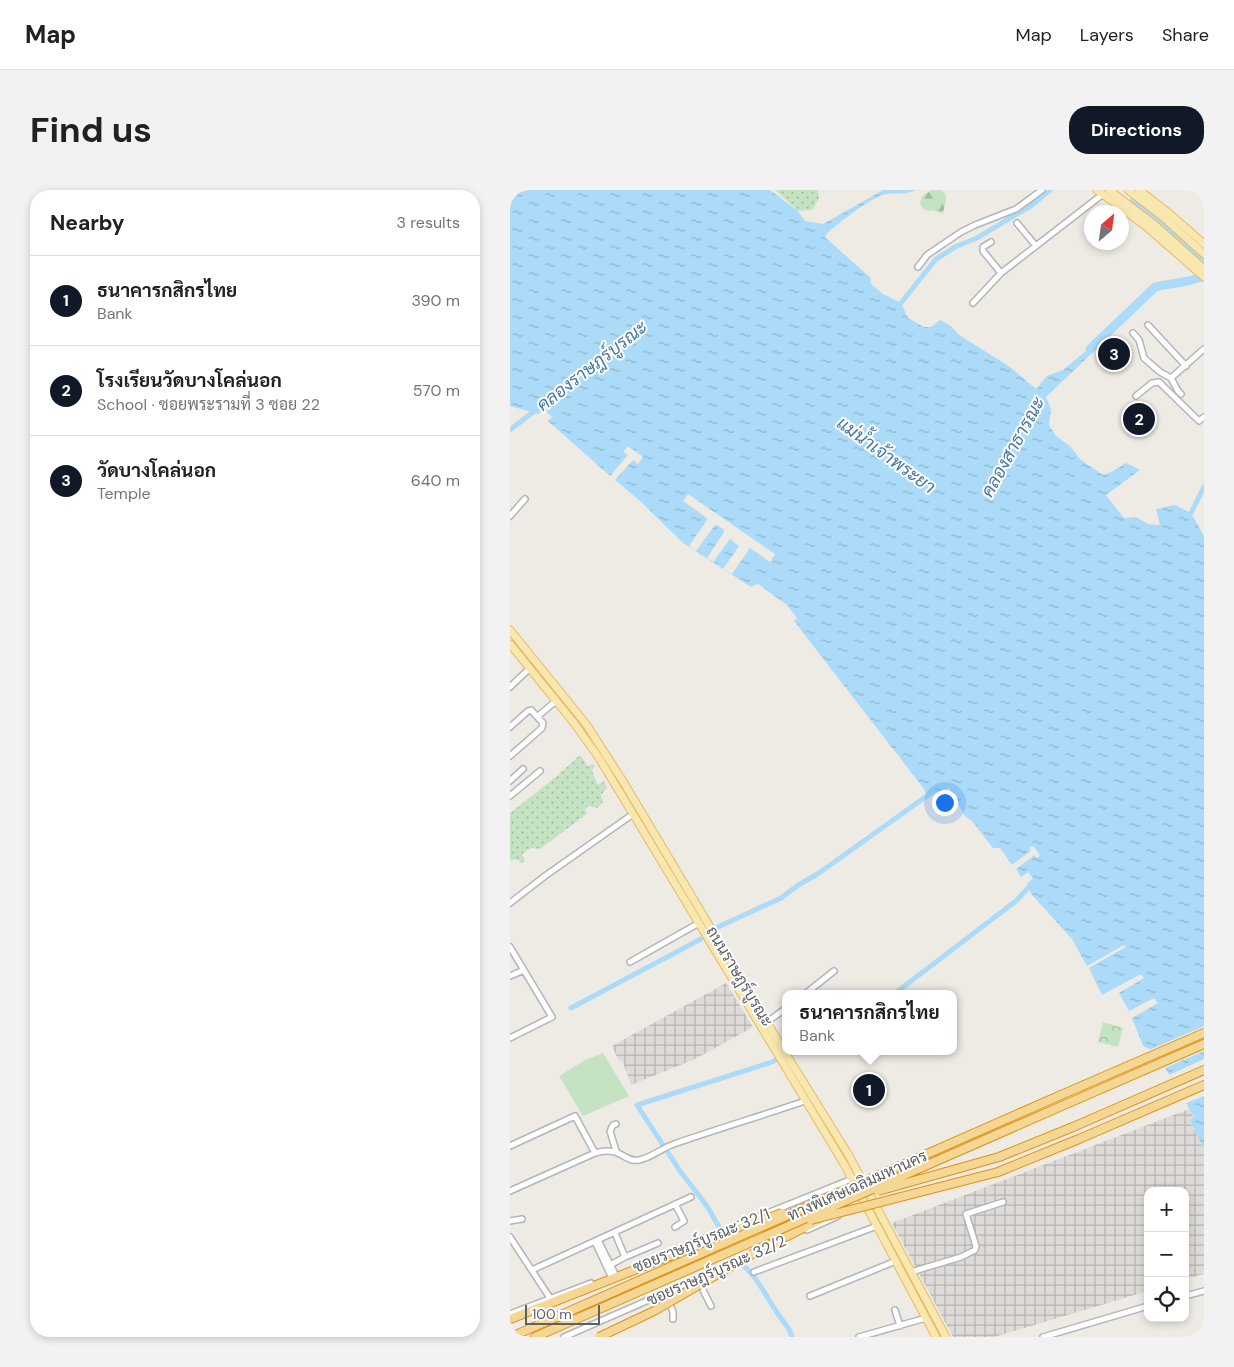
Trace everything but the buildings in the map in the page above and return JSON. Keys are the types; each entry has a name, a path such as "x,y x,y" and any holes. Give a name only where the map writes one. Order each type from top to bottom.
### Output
{"highway":[{"name":"ทางพิเศษเฉลิมมหานคร","path":"513,1336 1204,1033"},
{"name":"ทางพิเศษเฉลิมมหานคร","path":"537,1336 1204,1044"},
{"path":"768,1224 840,1201 1013,1152 1204,1070"},
{"path":"771,1233 794,1225 978,1178 1016,1166 1204,1084"},
{"path":"510,1319 761,1220 798,1209 840,1201"},
{"path":"599,1337 654,1312 775,1241 825,1217"}],"main road":[{"path":"1128,190 1163,217 1204,254"},
{"path":"1139,190 1204,244"},
{"path":"1103,191 1201,270 1204,277"},
{"name":"ถนนราษฎร์บูรณะ","path":"510,630 598,741 684,881 767,1022 782,1054"},
{"name":"ถนนราษฎร์บูรณะ","path":"510,644 591,747 782,1055"},
{"name":"ถนนราษฎร์บูรณะ","path":"782,1055 848,1154 946,1337"},
{"name":"ถนนราษฎร์บูรณะ","path":"783,1055 805,1101 852,1179 936,1337"}],"street":[{"path":"918,267 927,255 961,232 1016,209 1042,190"},
{"path":"973,303 1001,273 1103,191"},
{"path":"1017,223 1036,246"},
{"path":"991,242 984,247 983,251 1001,273"},
{"path":"1148,326 1186,366"},
{"path":"1133,333 1139,340 1144,358 1160,372 1172,378 1181,394"},
{"path":"1172,378 1204,349"},
{"path":"1136,396 1152,382 1159,382 1199,421 1204,417"},
{"path":"510,516 525,499"},
{"path":"510,687 530,668"},
{"path":"538,716 556,701"},
{"path":"510,727 528,711 534,712 543,723 542,728 510,756"},
{"path":"510,781 523,769"},
{"path":"510,796 540,771"},
{"path":"510,902 633,814"},
{"path":"630,962 699,923"},
{"path":"510,947 552,1017 510,1038"},
{"path":"510,976 524,970"},
{"path":"810,990 834,971"},
{"path":"767,1022 782,1011"},
{"path":"510,1191 596,1153 606,1150 616,1151 629,1158 638,1160 671,1145 805,1101"},
{"path":"510,1146 575,1116 596,1153"},
{"path":"616,1124 613,1125 610,1131 616,1151"},
{"name":"ซอยราษฎร์บูรณะ 32/1","path":"510,1314 613,1275 852,1179"},
{"path":"532,1270 691,1197"},
{"path":"911,1272 961,1257 975,1250 976,1246 966,1214 1003,1202"},
{"path":"675,1204 684,1221 675,1227"},
{"name":"ซอยราษฎร์บูรณะ 32/2","path":"565,1336 865,1204"},
{"path":"510,1221 522,1219"},
{"path":"754,1272 877,1226"},
{"path":"615,1233 625,1257"},
{"path":"510,1237 550,1298"},
{"path":"596,1241 613,1275"},
{"path":"596,1241 610,1265 613,1275"},
{"path":"610,1265 658,1243"},
{"path":"810,1296 896,1261"},
{"path":"697,1279 710,1306"},
{"path":"1189,1295 1204,1291"},
{"path":"665,1292 674,1319"},
{"path":"626,1322 642,1313 639,1304"},
{"path":"1043,1337 1144,1307"},
{"path":"895,1310 900,1326"},
{"path":"859,1337 926,1318"}],"shaded area":[{"path":"726,983 753,1027 695,1059 631,1085 622,1060 619,1061 612,1046"},
{"path":"1189,1109 1194,1118 1190,1122 1204,1149 1204,1274 1189,1278 1189,1187 1144,1187 1144,1292 994,1337 953,1337 892,1223"}],"green space":[{"path":"775,190 818,190 819,199 812,210 798,211"},
{"path":"932,190 942,190 946,196 943,214 933,210 927,211 922,208 920,203 922,196"},
{"path":"580,755 588,766 593,764 595,766 592,771 598,785 604,781 607,788 601,795 603,802 597,808 589,806 585,809 587,814 540,849 531,848 522,854 525,860 522,863 516,859 510,861 510,813"},
{"path":"1103,1022 1123,1028 1118,1047 1098,1042"},
{"path":"603,1053 629,1096 583,1116 559,1076 585,1060"}],"water":[{"name":"แม่น้ำเจ้าพระยา","path":"510,190 770,190 798,211 805,221 823,224 883,190 916,190 908,193 880,196 844,220 825,237 871,278 870,283 883,294 901,303 908,318 924,327 931,327 940,320 951,326 959,335 1010,367 1036,389 1047,376 1063,370 1153,295 1046,397 1051,409 1049,425 1056,436 1070,446 1081,460 1103,475 1126,463 1140,470 1106,495 1124,518 1136,517 1148,524 1160,525 1156,509 1175,505 1191,513 1204,536 1204,1149 1190,1121 1194,1117 1156,1052 1143,1046 1132,1018 1158,1003 1154,998 1129,1011 1119,993 1144,978 1141,974 1102,995 1089,968 1126,947 1124,945 1087,966 1072,939 1032,895 1027,884 1033,878 1028,872 1021,877 1016,869 1034,855 1037,858 1033,846 1031,851 1012,865 1000,848 993,848 972,821 965,816 949,788 927,797 924,789 794,621 797,618 787,605 758,584 751,587 683,543 640,501 615,480 633,460 638,464 643,457 628,446 623,452 628,455 610,476 548,421 552,417 543,409 539,414 510,406"}],"pier":[{"path":"831,229 833,231 828,236 873,276 871,278 825,237"},
{"path":"688,494 775,554 770,562 750,548 732,574 723,569 739,546 730,539 713,562 707,558 724,532 717,525 715,525 696,551 689,546 707,518 683,501"},
{"path":"1033,846 1040,855 1037,858 1034,855 1016,869 1012,865 1031,851 1029,848","holes":["1034,851 1035,853 1014,867"]},
{"path":"1204,1026 1204,1051 1163,1069 1154,1054 1147,1051"},
{"path":"1204,1059 1204,1096 1184,1104 1167,1076"}],"waterway":[{"path":"901,303 936,259 957,246 977,238 1032,205 1050,190"},
{"path":"1132,201 1179,238 1204,261"},
{"name":"คลองสาธารณะ","path":"1090,349 1155,287 1186,282 1204,276"},
{"name":"คลองราษฎร์บูรณะ","path":"510,430 537,409"},
{"path":"1191,513 1204,487"},
{"path":"718,927 781,898 931,793"},
{"path":"899,990 1016,901 1032,884"},
{"path":"571,1008 701,939"},
{"path":"719,1227 707,1206 680,1171 637,1105 769,1063 788,1055"},
{"path":"743,1265 759,1283 789,1329 792,1337"}],"place":[{"name":"วัดบางโคล่นอก","path":"1114,354"},
{"name":"โรงเรียนวัดบางโคล่นอก","path":"1139,419"},
{"name":"ธนาคารกสิกรไทย","path":"869,1090"}]}
